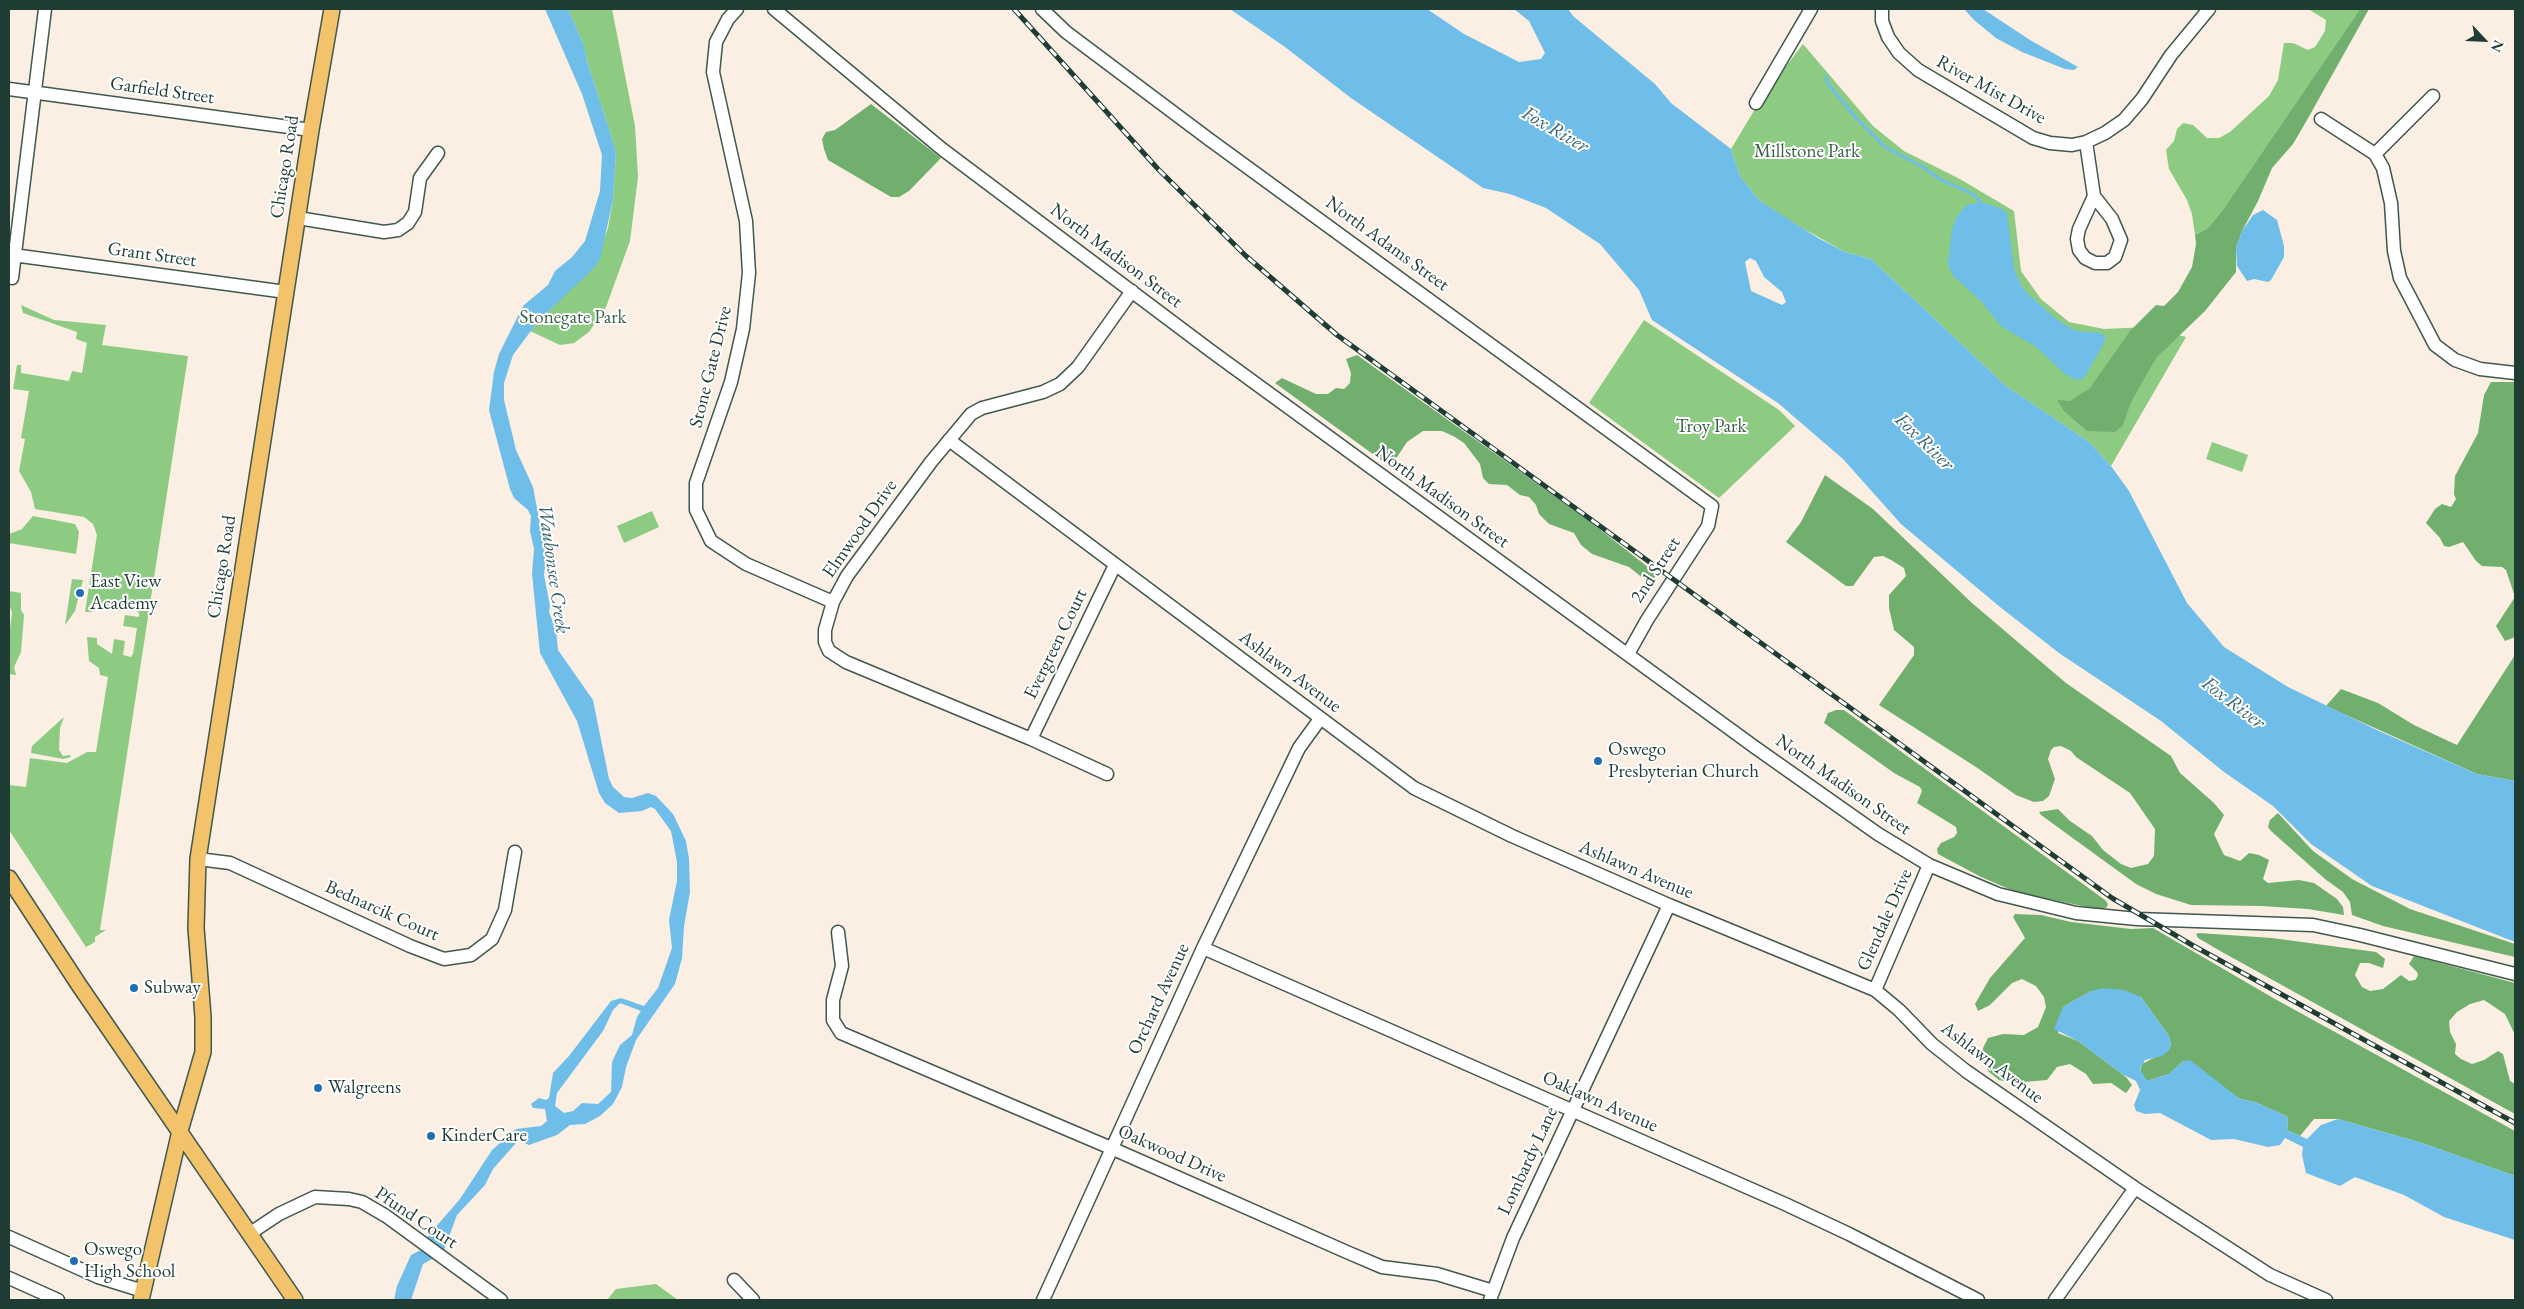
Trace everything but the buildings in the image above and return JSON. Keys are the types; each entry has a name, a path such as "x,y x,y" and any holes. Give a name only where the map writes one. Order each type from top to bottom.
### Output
{"main road":[{"name":"Chicago Road","path":"142,1296 180,1131 203,1052 203,1017 196,928 198,859 311,130 332,9"},
{"path":"9,878 295,1300"}],"street":[{"path":"12,278 45,9"},
{"name":"Stone Gate Drive","path":"736,9 728,19 716,42 713,72 746,221 749,273 743,329 728,391 696,483 696,510 711,541 746,564 833,602"},
{"name":"North Madison Street","path":"774,9 942,149 1132,292 1370,468 1878,834 1930,865 1998,894 2076,914 2137,919 2313,925 2515,974"},
{"name":"North Adams Street","path":"1042,9 1066,32 1210,140 1712,506"},
{"path":"1756,103 1812,9"},
{"name":"River Mist Drive","path":"1882,9 1882,20 1888,37 1899,53 1918,70 2033,138 2050,143 2072,145 2086,142 2105,133 2124,120 2142,99 2171,55 2209,9"},
{"name":"Garfield Street","path":"9,89 311,130"},
{"path":"2375,154 2433,96"},
{"path":"2321,119 2375,154 2383,168 2388,185 2394,251 2400,278 2435,345 2456,360 2480,369 2515,373"},
{"path":"2086,142 2094,196 2112,219 2121,240 2116,257 2107,263 2096,263 2085,258 2079,250 2077,239 2079,229 2094,196"},
{"path":"298,218 384,232 398,230 408,223 415,212 420,178 438,153"},
{"name":"Grant Street","path":"14,255 286,292"},
{"name":"Elmwood Drive","path":"1107,774 1031,739 836,657 829,651 825,642 825,630 833,602 847,576 971,414 982,408 1043,392 1060,384 1078,367 1132,292"},
{"name":"Ashlawn Avenue","path":"950,440 1414,788 1512,836 1669,905 1875,990 1932,1044 1966,1071 2136,1188 2298,1295 2326,1300"},
{"name":"2nd Street","path":"1628,654 1647,620 1708,526 1712,506"},
{"name":"Evergreen Court","path":"1031,739 1115,565"},
{"name":"Orchard Avenue","path":"1043,1300 1203,948 1299,748 1320,719"},
{"name":"Bednarcik Court","path":"198,859 230,863 410,946 444,959 471,955 492,939 505,910 515,852"},
{"name":"Glendale Drive","path":"1875,990 1930,865"},
{"name":"Lombardy Lane","path":"1491,1296 1513,1238 1669,905"},
{"name":"Oakwood Drive","path":"838,932 842,966 833,1000 833,1020 841,1033 1111,1148 1382,1267 1437,1274 1491,1296"},
{"name":"Oaklawn Avenue","path":"1203,948 1850,1234 1978,1300"},
{"path":"2055,1300 2136,1188"},
{"name":"Pfund Court","path":"249,1234 296,1205 315,1197 337,1197 362,1202 502,1300"},
{"path":"9,1237 142,1296"},
{"path":"9,1278 58,1300"},
{"path":"734,1280 753,1300"}],"green space":[{"name":"Stonegate Park","path":"568,9 612,9 635,126 638,177 630,241 606,307 589,332 574,343 560,345 530,331 572,286 593,269 608,228 613,200 616,151 587,61 584,45"},
{"path":"2308,9 2360,9 2222,211 2208,228 2195,235 2192,214 2187,200 2169,169 2166,150 2174,141 2177,129 2183,123 2193,125 2207,138 2219,138 2230,132 2269,96 2278,80 2284,43 2293,43 2308,50 2315,47 2325,31 2326,20"},
{"path":"2360,9 2369,9 2293,144 2272,168 2258,201 2242,231 2236,248 2236,272 2205,311 2156,358 2131,402 2123,425 2115,432 2087,431 2064,411 2057,400 2070,401 2090,388 2130,331 2156,305 2164,306 2178,292 2192,267 2196,244 2195,235 2208,228 2222,211"},
{"name":"Millstone Park","path":"1803,44 1873,126 1904,151 1958,178 2014,211 2021,271 2041,299 2069,322 2104,329 2148,327 2186,337 2111,466 2089,442 2006,386 1871,259 1845,252 1788,220 1760,201 1740,176 1731,149 1761,99"},
{"path":"871,104 941,158 909,191 899,197 891,197 828,160 824,149 822,139 826,132 835,130"},
{"name":"East View Academy","path":"21,305 54,320 106,325 102,345 188,356 100,930 106,930 95,937 95,942 86,947 9,830 9,785 26,787 30,758 67,763 87,752 96,752 108,677 100,675 99,668 89,661 87,637 97,638 97,644 112,654 114,639 125,641 123,655 131,657 137,628 123,626 125,615 139,617 139,613 136,610 93,604 89,605 92,612 85,612 97,535 93,524 84,517 35,509 31,492 19,471 25,439 21,438 29,391 13,389 17,365 21,365 21,373 69,381 72,371 82,373 87,343 76,339 77,332 23,313"},
{"name":"Troy Park","path":"1644,320 1779,410 1795,426 1719,498 1589,403"},
{"path":"1357,355 1588,520 1658,575 1649,583 1629,567 1592,554 1581,545 1574,533 1549,524 1539,514 1536,505 1529,497 1520,495 1507,485 1489,484 1483,478 1480,464 1464,443 1455,437 1442,431 1423,431 1407,442 1393,463 1381,460 1275,383 1282,378 1316,394 1328,394 1336,388 1344,389 1350,383 1351,373 1346,359"},
{"path":"2491,382 2515,382 2515,597 2506,570 2502,567 2482,566 2476,561 2463,542 2449,547 2444,546 2440,538 2426,523 2435,509 2442,504 2451,507 2456,499 2454,494 2455,476 2478,433 2484,395"},
{"path":"2212,442 2248,455 2242,472 2206,459"},
{"path":"1825,475 1873,509 1972,603 2066,683 2171,756 2180,773 2214,803 2224,815 2214,834 2224,855 2240,861 2249,853 2269,860 2263,879 2268,883 2299,880 2314,883 2337,899 2343,907 2344,915 2308,909 2191,905 2156,894 2136,884 2039,812 2058,809 2070,821 2092,836 2103,850 2121,864 2131,868 2148,864 2154,856 2155,829 2130,793 2076,757 2071,751 2061,746 2054,747 2051,750 2048,759 2055,779 2049,796 2043,801 2034,802 2016,795 1879,705 1914,655 1914,647 1894,630 1889,608 1889,595 1906,576 1904,568 1891,560 1883,556 1874,557 1853,586 1846,586 1786,542 1801,522"},
{"path":"652,511 659,527 624,543 617,526"},
{"path":"33,516 75,524 79,532 76,554 9,543 9,534 22,529"},
{"path":"72,579 83,580 75,611 65,625"},
{"path":"9,591 21,593 21,610 24,615 21,652 14,667 16,675 9,674 9,636 12,613 9,603"},
{"path":"2515,597 2515,637 2505,641 2496,626"},
{"path":"2515,655 2515,781 2477,774 2326,706 2341,689 2378,703 2414,725 2457,745"},
{"path":"1844,710 2105,900 2108,904 2107,907 2101,910 2016,892 1981,877 1938,854 1937,849 1941,843 1954,837 1957,833 1956,827 1917,803 1922,791 1920,787 1894,773 1824,723 1828,713"},
{"path":"64,717 60,728 59,750 63,756 70,755 71,757 63,759 31,753 32,746"},
{"path":"2278,813 2313,851 2352,879 2410,909 2515,944 2515,957 2383,926 2352,915 2350,902 2343,892 2325,879 2268,827 2270,820"},
{"path":"2015,914 2041,915 2071,922 2131,929 2153,928 2275,999 2515,1131 2515,1176 2422,1143 2338,1119 2314,1119 2300,1136 2287,1130 2288,1119 2286,1116 2255,1102 2240,1099 2183,1061 2169,1074 2147,1081 2140,1072 2142,1064 2169,1050 2171,1044 2169,1036 2141,997 2091,991 2063,1007 2058,1033 2078,1041 2126,1077 2132,1085 2126,1093 2111,1083 2093,1084 2086,1074 2070,1064 2057,1067 2047,1080 2013,1083 1999,1080 1989,1072 1983,1060 1983,1048 1988,1038 2003,1034 2024,1035 2038,1027 2046,1007 2044,997 2036,986 2022,979 2012,983 1990,1005 1978,1011 1975,1004 1990,978 2025,938 2013,917"},
{"path":"2196,934 2272,938 2376,952 2385,959 2383,968 2369,963 2360,963 2355,975 2362,987 2370,991 2383,989 2401,975 2409,981 2415,980 2418,976 2417,972 2409,964 2414,956 2515,983 2515,1035 2505,1014 2484,1000 2470,1004 2457,1012 2449,1021 2450,1032 2456,1044 2455,1054 2461,1059 2472,1064 2484,1060 2498,1051 2503,1054 2510,1081 2515,1084 2515,1114 2222,952 2198,938"},
{"path":"656,1284 678,1300 607,1300 616,1289"}],"water":[{"path":"545,9 568,9 584,45 587,61 616,151 613,200 600,259 593,269 539,320 513,355 504,383 504,400 516,450 533,487 543,540 547,550 544,575 550,606 549,612 556,630 558,650 593,700 609,779 613,787 624,797 632,798 648,793 656,796 673,814 686,841 689,859 690,892 684,926 682,958 675,984 636,1040 626,1067 622,1087 613,1104 600,1116 585,1124 570,1125 557,1135 529,1145 520,1141 516,1143 493,1169 485,1185 457,1215 443,1253 423,1264 411,1300 394,1300 397,1286 411,1255 421,1250 427,1237 460,1199 492,1150 516,1129 541,1126 547,1121 545,1109 533,1108 531,1104 539,1098 546,1100 549,1098 553,1073 569,1056 611,1001 621,998 644,1006 658,988 672,948 669,920 677,881 677,862 671,831 655,809 651,807 642,811 619,813 605,803 599,793 577,721 540,653 532,574 534,549 530,531 531,516 528,510 514,498 510,489 489,410 494,372 499,354 517,318 524,305 548,285 555,271 572,257 585,241 600,191 602,155 582,94","holes":["620,1003 641,1011 637,1017 632,1035 620,1045 612,1062 611,1092 598,1104 582,1103 573,1111 564,1113 555,1106 557,1093 603,1031 613,1010"]},
{"name":"Fox River","path":"1230,9 1427,9 1464,34 1519,62 1541,59 1545,53 1529,21 1514,9 1568,9 1573,16 1655,84 1671,103 1731,149 1740,176 1760,201 1818,238 1845,252 1871,259 2006,386 2089,442 2111,466 2129,491 2187,603 2224,647 2288,687 2379,731 2477,774 2515,781 2515,942 2372,886 2311,844 2273,806 2224,772 2161,721 2059,653 2000,607 1901,524 1843,459 1778,403 1652,320 1639,290 1600,244 1546,208 1510,194 1483,188 1351,98 1285,47","holes":["1750,258 1756,261 1764,277 1782,292 1786,302 1782,305 1751,291 1745,262"]},
{"path":"1964,9 1983,9 2030,40 2078,67 2074,70 2065,69 2022,52 1996,38"},
{"path":"1981,202 2000,208 2007,213 2014,268 2021,286 2030,296 2056,319 2076,331 2100,333 2105,336 2104,343 2084,378 2076,380 2065,374 2035,346 2002,327 1979,299 1953,276 1948,265 1952,229 1958,215 1967,205"},
{"path":"2263,210 2277,220 2284,246 2284,257 2268,282 2254,279 2247,281 2237,266 2236,248 2242,231 2253,215"},
{"path":"2104,988 2124,990 2141,997 2169,1036 2171,1044 2169,1050 2162,1056 2145,1060 2140,1069 2147,1081 2169,1074 2183,1061 2190,1060 2240,1099 2255,1102 2286,1116 2288,1119 2287,1130 2307,1139 2321,1125 2338,1119 2422,1143 2515,1176 2515,1240 2444,1217 2404,1195 2355,1177 2340,1186 2306,1173 2302,1155 2303,1147 2285,1138 2280,1145 2268,1147 2234,1139 2211,1140 2160,1113 2145,1114 2136,1111 2134,1105 2140,1090 2136,1081 2122,1074 2078,1041 2054,1029 2063,1007 2091,991"}],"waterway":[{"path":"1826,77 1828,84 1856,118 1885,147 1923,167 1941,180 1973,194 1981,202"}],"railway":[{"path":"1014,9 1158,169 1246,256 1337,335 2112,898 2192,945 2515,1123"}],"place":[{"name":"East View Academy","path":"80,593"},
{"name":"Oswego Presbyterian Church","path":"1598,761"},
{"name":"Subway","path":"134,988"},
{"name":"Walgreens","path":"318,1088"},
{"name":"KinderCare","path":"431,1136"},
{"name":"Oswego High School","path":"74,1261"}],"water label":[{"name":"Waubonsee Creek","path":"553,569"}]}
